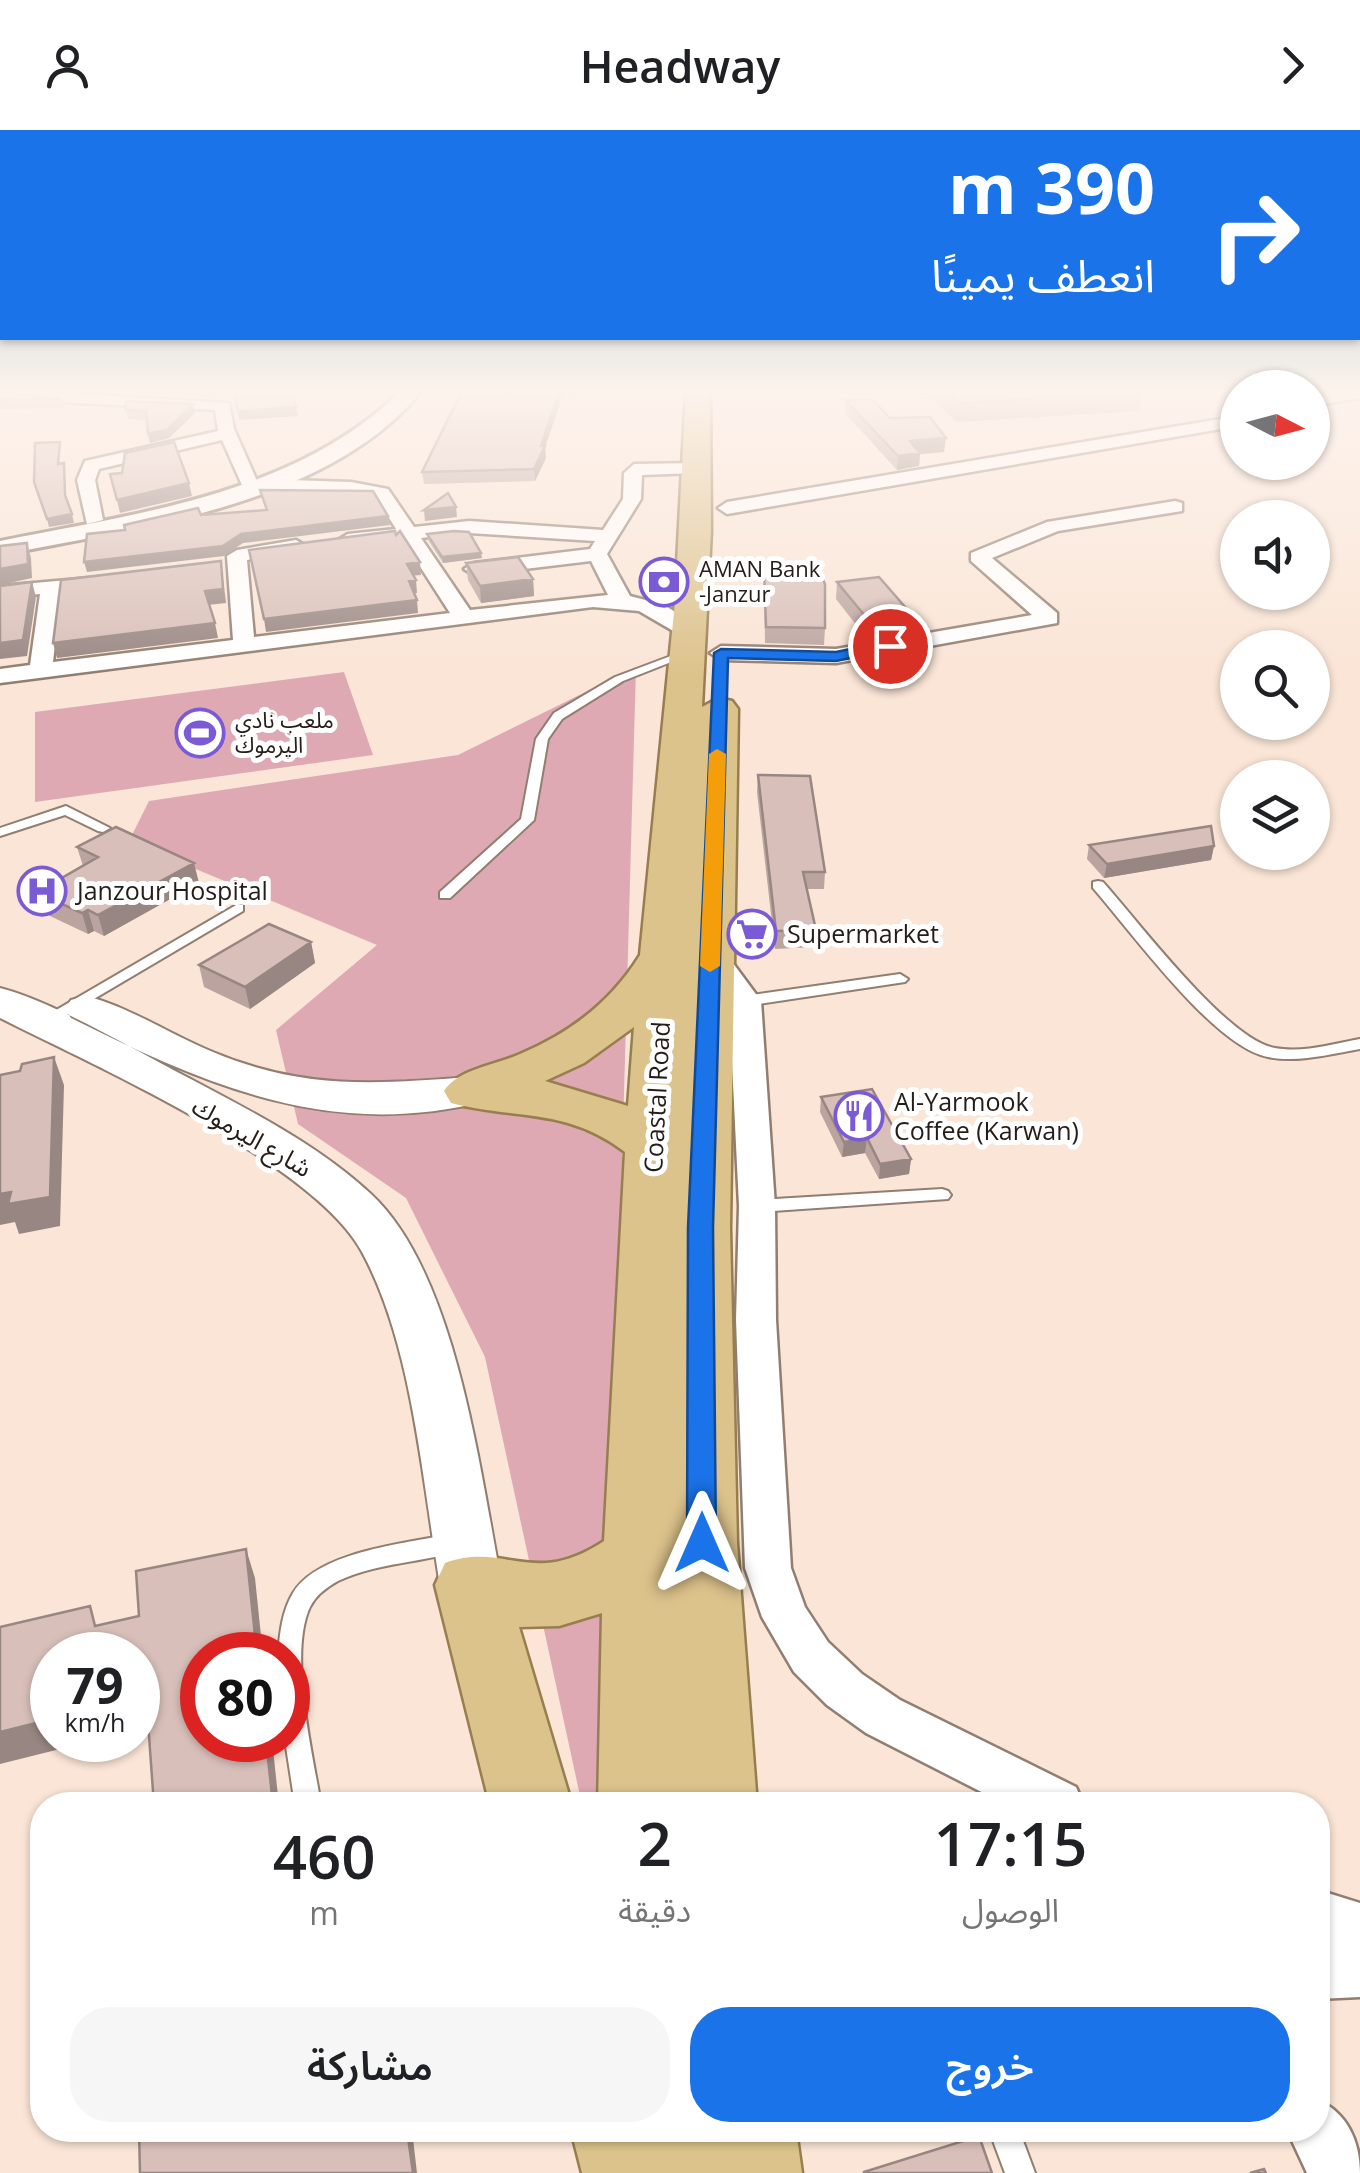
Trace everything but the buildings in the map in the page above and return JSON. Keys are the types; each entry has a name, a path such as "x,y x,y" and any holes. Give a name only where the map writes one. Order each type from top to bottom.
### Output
{"highway":[{"name":"Coastal Road","path":"716,484 717,491"},
{"name":"Coastal Road","path":"641,1792 700,1228 687,954 700,646 717,484"},
{"name":"Coastal Road","path":"687,954 655,1145 645,1293 669,1548 714,1792"},
{"path":"470,1091 548,1062 599,1033 687,954"},
{"path":"470,1091 523,1092 573,1102 618,1120 655,1145 686,1183 700,1228"},
{"path":"467,1563 505,1596 542,1598 578,1591 669,1548"},
{"path":"467,1563 528,1792"},
{"path":"621,2142 630,2173"},
{"path":"663,2142 666,2173"},
{"path":"750,2142 754,2173"}],"main road":[{"name":"شارع اليرموك","path":"0,968 39,1010 298,1160 357,1206 400,1276 425,1366 467,1563"},
{"name":"شارع اليرموك","path":"39,1010 260,1086 364,1100 470,1091"}],"street":[{"path":"87,484 94,520"},
{"path":"0,540 246,484"},
{"path":"0,548 193,506 250,484"},
{"path":"294,484 371,489 388,497 465,619"},
{"path":"436,574 601,545 632,500 634,484"},
{"path":"691,484 717,491 764,484"},
{"path":"0,676 622,600 666,611 700,646 836,656 1049,618 978,557 1054,526 1174,507"},
{"path":"244,644 227,566 248,552 469,527 601,545"},
{"path":"601,545 622,600"},
{"path":"0,592 125,578"},
{"path":"40,671 51,587"},
{"path":"687,954 744,1001 757,1206 756,1320 768,1568 785,1619 818,1669 896,1726 1031,1792"},
{"path":"1330,1921 1360,1930"},
{"path":"1330,1970 1360,1968"},
{"path":"1322,2142 1339,2173"}],"lane":[{"path":"445,895 528,820 542,739 558,716 619,679 700,646"},
{"path":"0,832 66,810 103,828"},
{"path":"1098,885 1234,1035 1265,1052 1306,1053 1360,1044"},
{"path":"39,1010 238,908"},
{"path":"744,1001 900,979"},
{"path":"757,1206 942,1195"},
{"path":"306,1792 288,1647 301,1596 331,1574 467,1563"},
{"path":"1008,2142 1020,2173"}],"shaded area":[{"path":"636,667 604,1792 579,1792 485,1357 406,1198 298,1124 276,1030 377,945 129,841 149,801 458,755"},
{"name":"ملعب نادي اليرموك","path":"344,672 373,755 35,802 35,712"}],"slow traffic":[{"path":"710,966 717,754"}],"place":[{"name":"AMAN Bank -Janzur","path":"664,582"},
{"name":"ملعب نادي اليرموك","path":"200,733"},
{"name":"Janzour Hospital","path":"42,891"},
{"name":"Supermarket","path":"752,934"},
{"name":"Al-Yarmook Coffee (Karwan)","path":"859,1116"}],"route":[{"path":"702,1543 700,1228 721,653 836,656 890,646"}]}
